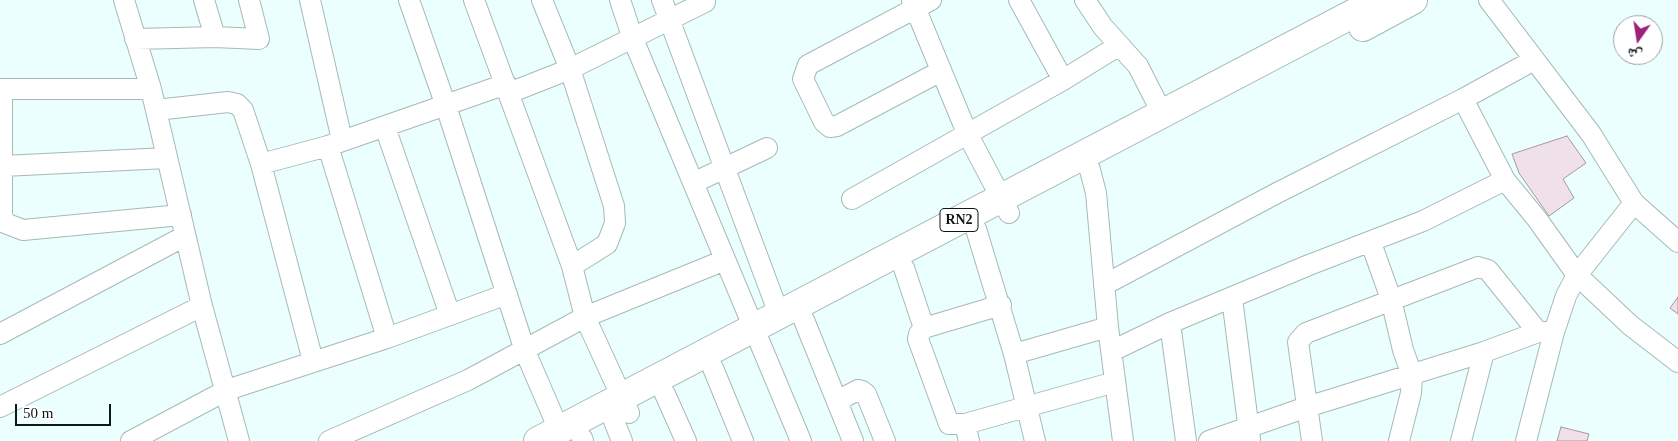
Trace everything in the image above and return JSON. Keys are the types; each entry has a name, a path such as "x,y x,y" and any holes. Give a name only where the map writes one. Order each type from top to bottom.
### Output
{"highway":[{"name":"RN2","path":"622,418 756,336 792,317 1087,163 1414,0"},
{"name":"RN2","path":"1087,163 1162,113 1364,3"},
{"name":"RN2","path":"792,317 904,268 976,230 1005,205"},
{"name":"RN2","path":"568,438 622,418 713,368 756,336"}],"street":[{"path":"124,0 151,89 202,306 240,441"},
{"path":"204,0 215,37"},
{"path":"135,39 215,37 259,39 249,0"},
{"path":"310,0 335,143 387,338"},
{"path":"409,0 446,106 525,351 568,438"},
{"path":"474,0 572,266 584,317 622,418"},
{"path":"542,0 570,69 614,206 616,223 607,244 572,266"},
{"path":"620,0 633,39 801,441"},
{"path":"662,0 724,169 792,317 837,401 853,441"},
{"path":"1019,0 1063,80"},
{"path":"1085,0 1118,46 1138,66 1162,113"},
{"path":"1489,0 1590,134 1634,203 1678,242"},
{"path":"261,164 335,143 446,106 570,69 705,2"},
{"path":"941,71 837,126 830,127 824,122 803,79 808,65 919,3 941,71 967,132 1005,205"},
{"path":"852,199 967,132 1063,80 1118,46"},
{"path":"1104,285 1277,193 1463,99 1534,60"},
{"path":"151,89 1,89 2,215 5,223 23,230 181,215"},
{"path":"1463,99 1505,180 1537,219 1577,275 1630,326 1678,362"},
{"path":"156,110 228,102 237,104 247,118 313,361"},
{"path":"385,127 450,315"},
{"path":"693,183 767,148"},
{"path":"3,166 167,158"},
{"path":"1087,163 1096,193 1120,440"},
{"path":"1112,351 1170,323 1309,265 1423,221 1505,180"},
{"path":"1526,441 1546,332 1577,275 1634,203"},
{"path":"976,230 1014,354 1035,441"},
{"path":"0,334 185,236"},
{"path":"1370,243 1391,299 1403,350 1412,375 1411,392 1399,441"},
{"path":"329,441 468,380 525,351 584,317 725,260"},
{"path":"1312,441 1299,340 1306,333 1465,270 1484,267 1546,332"},
{"path":"904,268 924,328"},
{"path":"131,441 227,390 387,338 507,294"},
{"path":"1232,298 1249,434"},
{"path":"1000,305 924,328 920,331 918,339 949,424 956,425 967,432 1026,406 1115,382"},
{"path":"0,407 202,306"},
{"path":"1170,323 1186,441"},
{"path":"1014,354 1108,327"},
{"path":"1209,441 1249,434 1307,407 1546,332"},
{"path":"1461,441 1484,352"},
{"path":"713,368 743,441"},
{"path":"837,401 858,390 866,394 885,441"},
{"path":"665,394 686,441"}],"building":[{"path":"1567,136 1586,163 1563,179 1574,198 1549,216 1519,173 1512,154"},
{"path":"1678,297 1678,314 1670,308"},
{"path":"1561,427 1589,434 1587,441 1557,441"}]}
